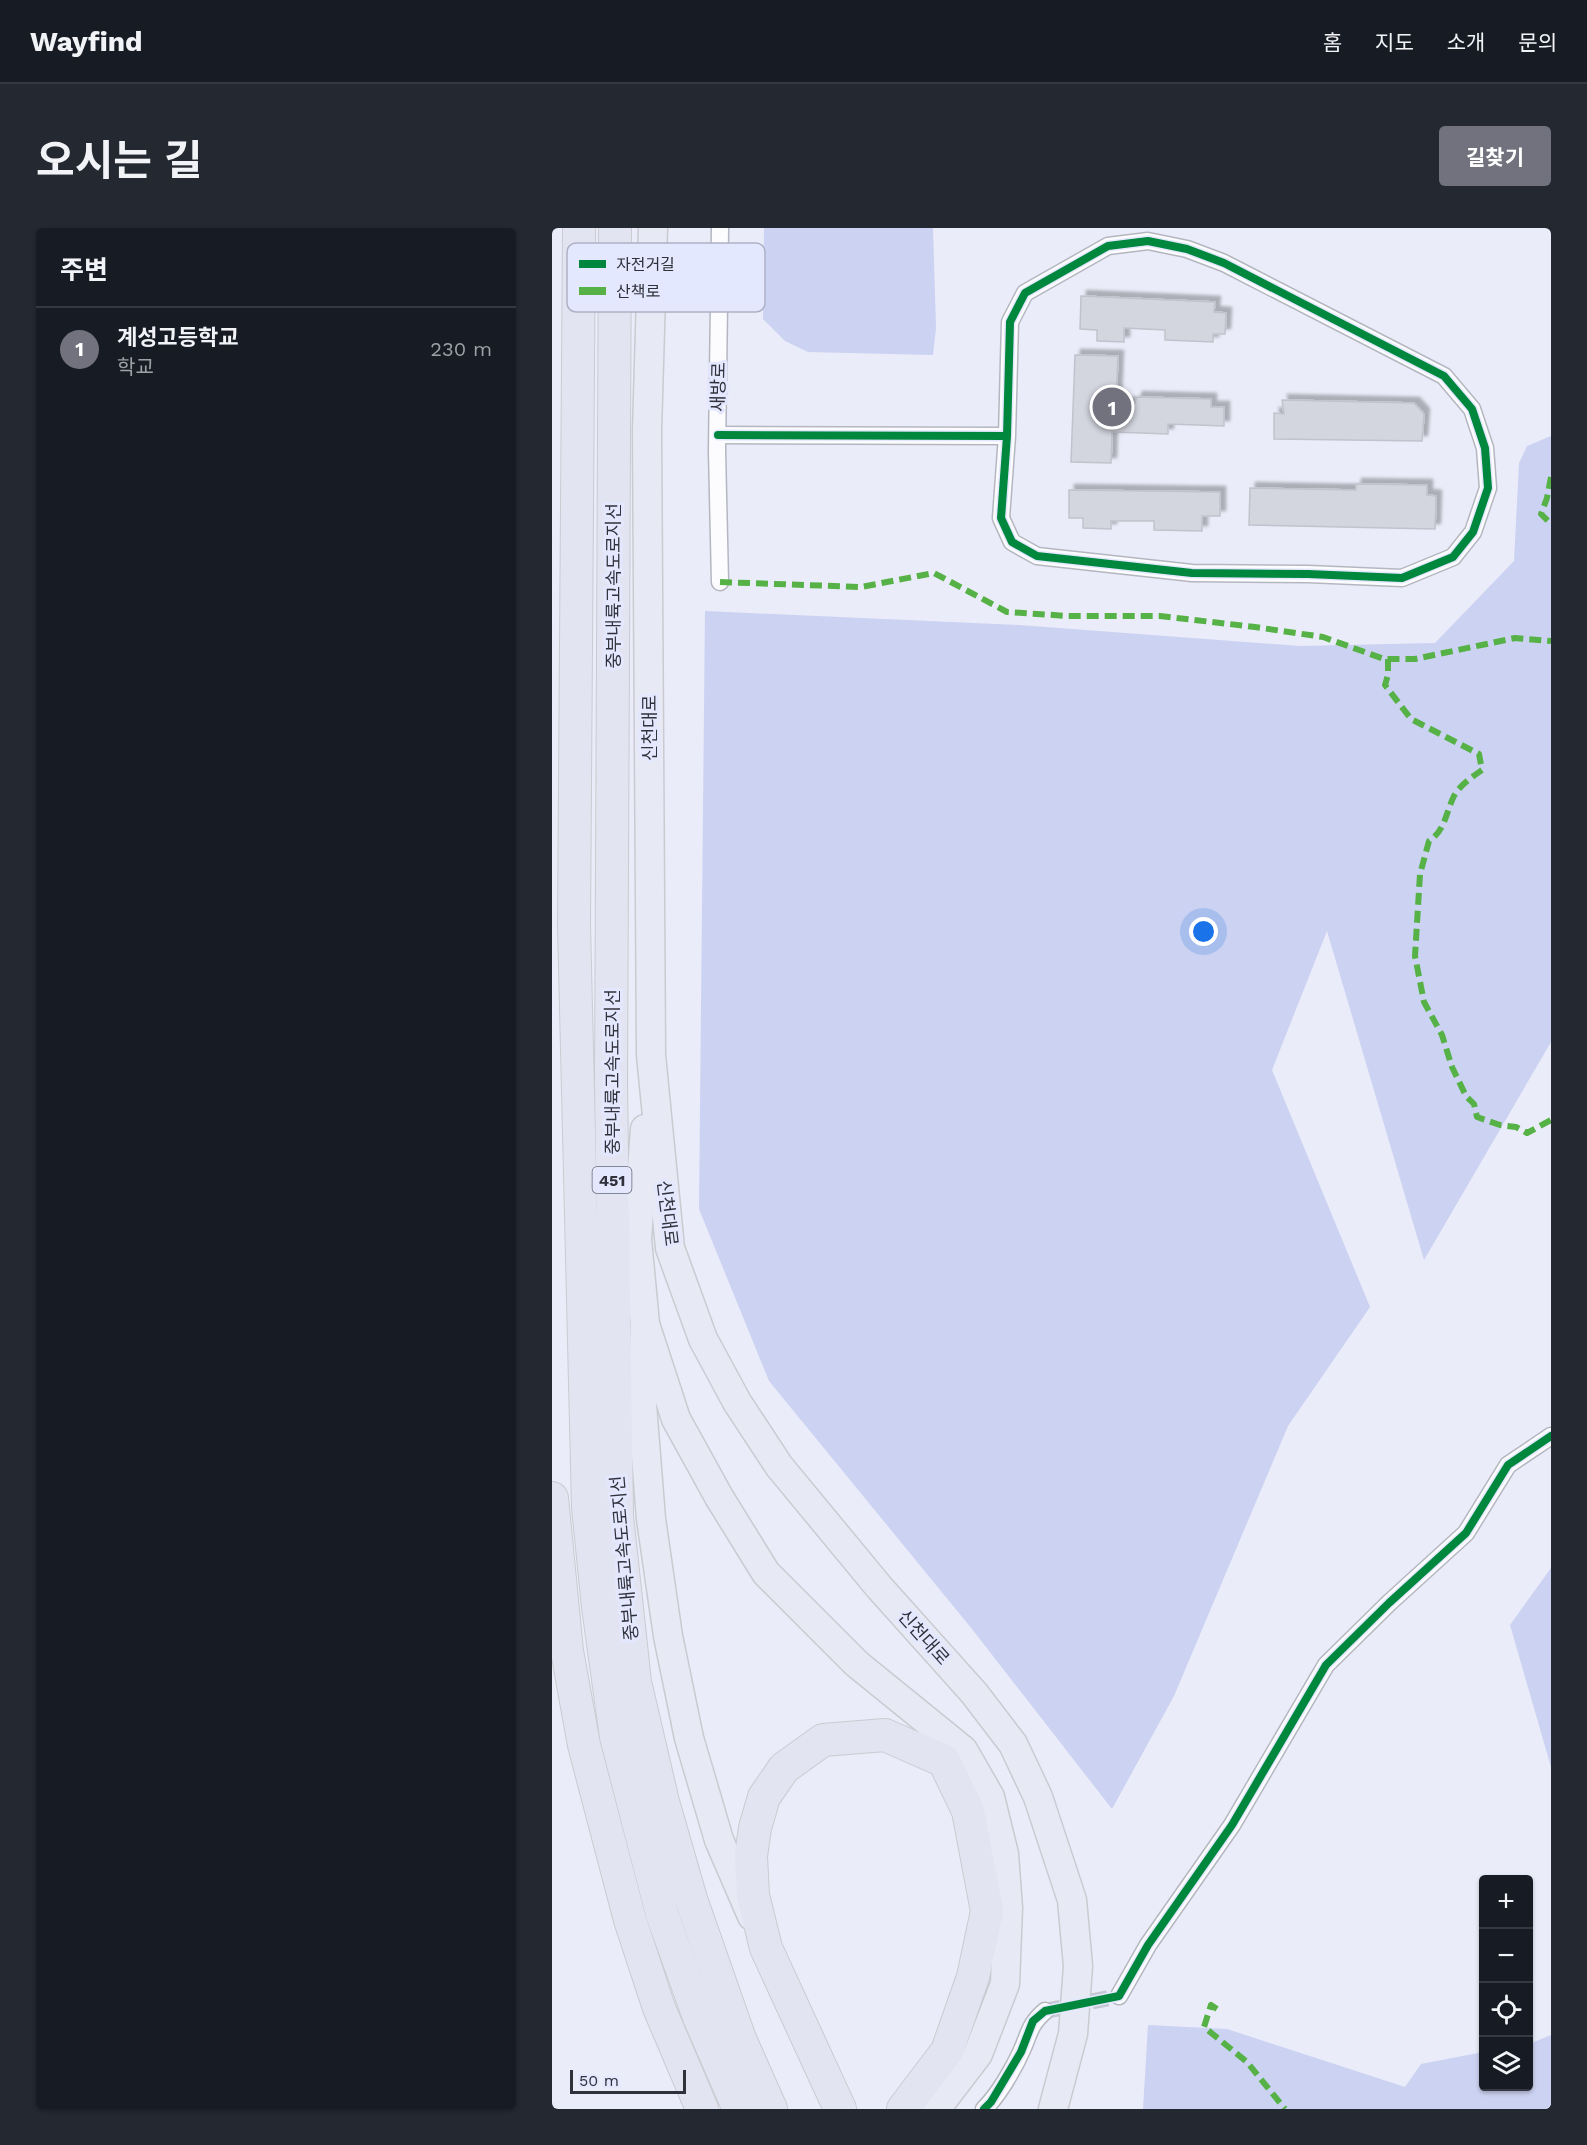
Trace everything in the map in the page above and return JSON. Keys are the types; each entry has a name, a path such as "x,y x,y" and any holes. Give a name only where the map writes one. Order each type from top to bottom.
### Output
{"highway":[{"name":"중부내륙고속도로지선","path":"579,228 579,243"},
{"name":"중부내륙고속도로지선","path":"615,228 615,243"},
{"name":"신천대로","path":"653,228 653,243"},
{"name":"중부내륙고속도로지선","path":"578,312 574,925 588,1507 598,1607 616,1737 662,1914 699,2017 739,2109"},
{"name":"중부내륙고속도로지선","path":"615,312 611,1082 617,1516 635,1682 663,1802 691,1899 736,2029 771,2109"},
{"name":"신천대로","path":"651,312 647,431 651,1056 670,1248 703,1339 736,1402 779,1466 879,1587 974,1693 1013,1744 1038,1797 1072,1900 1078,1966 1074,2034 1053,2109"},
{"path":"651,1056 636,1239 645,1324 642,1405 651,1519 668,1636 689,1738 719,1840 840,2109"},
{"path":"645,1324 676,1419 718,1497 766,1573 857,1664 963,1750 990,1797 1004,1854 1008,1908 1005,1984 978,2054 936,2109"},
{"path":"552,1498 567,1651 584,1745 630,1920 659,2008 702,2109"},
{"path":"766,1948 753,1895 751,1856 754,1828 764,1797 784,1768 823,1740 885,1735 944,1761 968,1811 987,1911 973,1977 947,2051 903,2109"}],"street":[{"name":"새방로","path":"720,228 720,243"},
{"path":"1148,241 1187,249 1224,263 1444,376 1472,409 1485,448 1488,488 1473,532 1453,557 1402,578 1192,573 1036,556 1012,542 1001,518 1007,436 1010,322 1025,293 1108,246 1148,241"},
{"name":"새방로","path":"719,312 720,582"},
{"path":"718,435 1007,436"},
{"path":"1119,1996 1148,1945 1232,1825 1326,1665 1389,1603 1466,1533 1508,1465 1551,1436"},
{"path":"984,2109 991,2102 1021,2052 1033,2021 1045,2011"}],"shaded area":[{"path":"764,228 933,228 936,328 933,355 808,352 785,341 763,319 763,312 765,312"},
{"path":"1551,436 1551,1042 1424,1260 1327,931 1272,1070 1370,1307 1288,1426 1174,1696 1112,1809 972,1629 769,1381 699,1209 705,611 1019,625 1300,646 1435,643 1514,561 1519,463 1527,446"},
{"path":"1551,1568 1551,1767 1510,1625"},
{"path":"1148,2025 1227,2029 1405,2087 1421,2064 1479,2053 1479,2091 1533,2091 1533,2042 1551,2035 1551,2109 1143,2109"}],"building":[{"path":"1081,296 1215,302 1214,312 1226,313 1225,334 1213,334 1213,342 1165,340 1165,330 1124,328 1124,342 1097,341 1097,330 1080,329"},
{"path":"1075,355 1118,356 1116,403 1135,403 1137,397 1211,399 1211,407 1224,407 1224,426 1168,424 1168,434 1112,432 1111,463 1071,462"},
{"path":"1282,400 1414,403 1424,414 1422,441 1274,439 1274,413 1284,414"},
{"path":"1356,484 1427,485 1427,495 1436,496 1435,529 1249,525 1250,488 1356,490"},
{"path":"1069,490 1220,492 1220,516 1202,516 1202,531 1154,530 1154,521 1111,521 1111,529 1083,528 1083,518 1069,518"}],"tunnel":[{"path":"1045,2011 1119,1996"}],"marked path":[{"path":"1551,477 1541,514 1551,524"},
{"path":"720,582 861,587 934,573 1007,612 1068,616 1160,616 1255,627 1323,637 1384,659 1415,659 1515,638 1551,641"},
{"path":"1388,659 1388,675 1385,685 1411,719 1479,754 1482,770 1470,778 1454,796 1442,827 1429,841 1420,874 1415,956 1424,1002 1442,1035 1452,1067 1466,1096 1474,1104 1477,1117 1500,1125 1516,1127 1527,1133 1551,1120"},
{"path":"1217,2009 1211,2005 1204,2027 1247,2062 1285,2109"}],"cycle path":[{"path":"718,435 1007,436 1010,322 1025,293 1108,246 1148,241 1187,249 1224,263 1444,376 1472,409 1485,448 1488,488 1473,532 1453,557 1402,578 1192,573 1037,556 1012,542 1001,518 1007,436"},
{"path":"984,2109 991,2102 1021,2052 1033,2021 1045,2011 1119,1996 1148,1945 1232,1825 1326,1665 1389,1603 1466,1533 1508,1465 1551,1436"}],"place":[{"name":"계성고등학교","path":"1112,407"}]}
